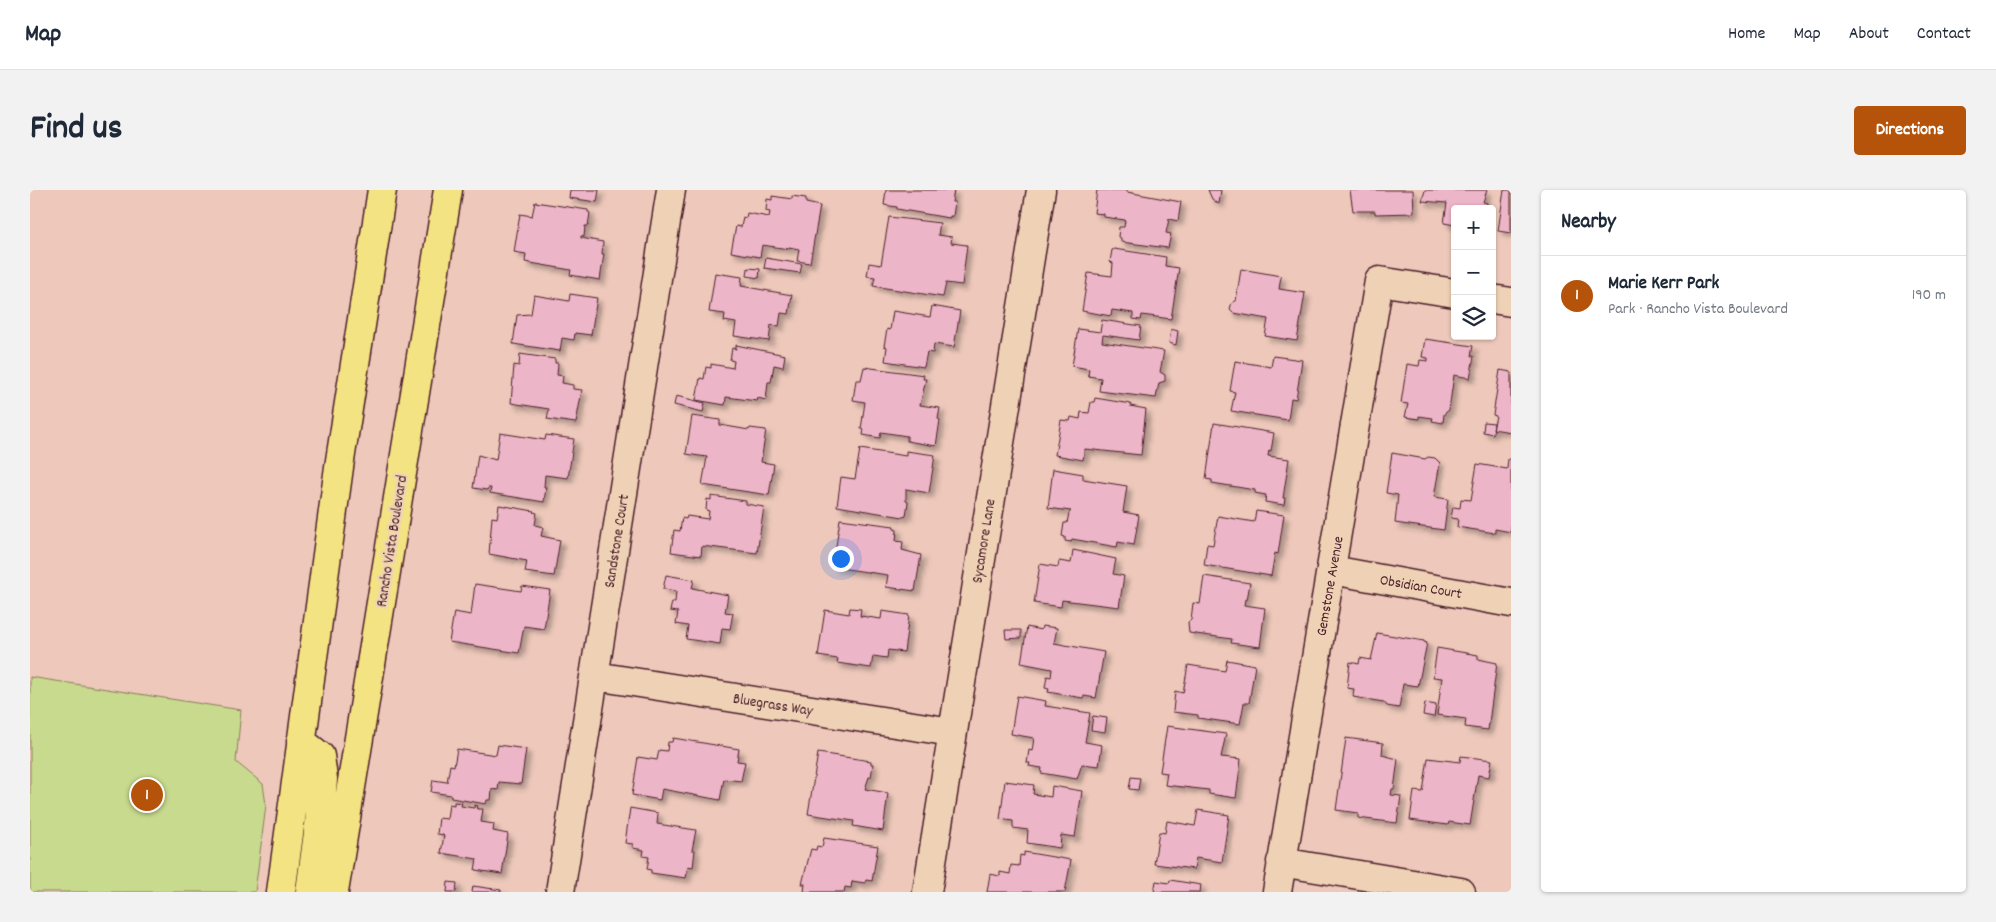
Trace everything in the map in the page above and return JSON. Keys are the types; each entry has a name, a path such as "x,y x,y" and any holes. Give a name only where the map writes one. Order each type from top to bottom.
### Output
{"main road":[{"path":"281,892 339,467 382,190"},
{"name":"Rancho Vista Boulevard","path":"334,892 448,190"},
{"path":"302,741 320,756 323,780 310,892"}],"street":[{"name":"Sandstone Court","path":"560,892 671,190"},
{"name":"Sycamore Lane","path":"927,892 1041,190"},
{"name":"Gemstone Avenue","path":"1277,892 1379,280 1451,292"},
{"path":"1496,300 1511,302"},
{"name":"Obsidian Court","path":"1332,570 1511,603"},
{"name":"Bluegrass Way","path":"595,676 952,732"},
{"path":"1281,862 1461,892"}],"green space":[{"path":"30,677 241,710 236,762 263,784 266,805 255,892 30,892"}],"building":[{"path":"570,190 599,190 597,202 569,198"},
{"path":"886,190 954,190 952,202 955,202 953,216 950,216 950,218 943,217 884,205"},
{"path":"1097,190 1127,190 1127,192 1181,202 1178,221 1169,219 1166,233 1171,234 1168,248 1121,242 1121,238 1118,237 1119,227 1124,227 1125,220 1104,217 1104,214 1094,213"},
{"path":"1208,190 1221,190 1219,204 1212,199"},
{"path":"1350,190 1413,190 1414,213 1375,214 1375,211 1353,211"},
{"path":"1425,190 1487,190 1483,202 1487,203 1487,205 1451,205 1451,224 1444,223 1447,203 1422,201"},
{"path":"1504,190 1511,190 1511,233 1498,231"},
{"path":"772,196 792,199 792,196 806,198 806,203 820,206 810,263 797,261 799,249 789,247 789,249 762,245 760,257 731,252 736,226 741,227 743,217 746,218 747,213 769,217 770,212 766,211 767,199 772,200"},
{"path":"535,202 588,210 590,213 588,226 585,226 584,237 581,236 581,238 603,242 602,254 604,254 600,280 570,275 571,270 525,262 526,254 514,252 520,214 532,216"},
{"path":"889,217 940,223 938,235 952,237 951,243 967,245 962,285 946,283 943,297 873,286 875,277 867,276 869,263 881,265"},
{"path":"1112,250 1166,257 1165,266 1179,268 1171,319 1142,315 1141,320 1133,319 1133,313 1112,310 1111,316 1082,311 1088,273 1112,276 1113,263 1110,262"},
{"path":"766,258 802,264 800,273 764,268"},
{"path":"748,268 760,269 759,278 747,276"},
{"path":"1241,269 1281,276 1279,289 1305,293 1297,341 1265,336 1268,319 1233,313 1230,310 1231,305 1236,301"},
{"path":"715,273 742,277 741,286 792,295 789,314 781,313 779,326 771,325 769,341 734,336 736,323 724,321 725,314 709,312"},
{"path":"570,294 597,298 591,335 575,333 574,340 562,338 560,351 513,344 517,315 531,314 534,295 569,301"},
{"path":"932,306 960,311 954,347 934,344 933,353 927,352 924,367 885,361 887,347 884,346 887,329 890,330 893,311 930,317"},
{"path":"1102,320 1141,326 1139,340 1103,335 1102,342 1164,351 1160,372 1165,375 1165,381 1159,383 1156,398 1099,391 1101,378 1088,376 1089,369 1072,366 1078,329 1100,332"},
{"path":"1171,329 1178,331 1176,345 1169,343"},
{"path":"1425,339 1473,346 1471,356 1474,356 1470,378 1454,375 1449,410 1444,414 1443,423 1432,421 1433,418 1405,417 1408,404 1401,403 1407,364 1419,366 1420,360 1428,361 1428,358 1422,357"},
{"path":"736,345 785,355 783,367 774,365 771,382 768,382 766,400 758,398 757,401 726,397 725,405 696,400 700,378 704,379 706,367 711,368 711,364 733,368 734,361 730,360 732,348 736,349"},
{"path":"520,354 555,359 555,363 558,363 557,375 563,376 562,383 573,385 573,389 582,390 576,423 547,419 549,409 511,403 514,365 519,366"},
{"path":"1273,356 1302,360 1296,399 1291,398 1288,420 1231,411 1235,392 1230,391 1235,361 1271,367"},
{"path":"864,367 924,375 923,379 926,379 920,405 940,408 936,446 907,441 907,436 881,432 880,438 863,435 864,429 861,429 865,402 853,400 856,380 861,380"},
{"path":"1500,370 1511,372 1511,432 1493,429 1496,416 1493,415"},
{"path":"676,396 705,403 703,412 674,405"},
{"path":"1095,398 1131,404 1130,406 1146,409 1141,455 1085,449 1083,460 1055,455 1061,420 1070,421 1071,417 1080,419 1081,412 1089,413 1091,402 1094,402"},
{"path":"692,416 720,420 720,425 749,430 750,428 766,430 761,462 774,464 769,495 702,485 707,457 686,454"},
{"path":"1484,422 1494,423 1493,434 1483,432"},
{"path":"1214,423 1274,433 1271,451 1269,450 1268,456 1289,459 1283,498 1285,498 1284,505 1265,502 1266,495 1255,493 1255,490 1212,483 1212,480 1206,479"},
{"path":"500,433 545,440 546,435 574,439 568,478 545,475 544,502 490,493 491,488 487,490 473,488 478,455 496,460"},
{"path":"860,449 906,456 906,451 935,455 929,493 906,489 906,501 908,502 906,516 903,517 837,506 841,477 855,479"},
{"path":"1392,453 1425,459 1428,457 1435,458 1440,463 1434,497 1448,499 1444,530 1395,523 1398,495 1386,493"},
{"path":"1508,459 1511,459 1511,532 1495,529 1495,533 1457,527 1458,519 1451,518 1453,507 1460,508 1461,499 1471,500 1477,464 1507,469"},
{"path":"1053,469 1083,474 1083,479 1127,486 1123,512 1139,515 1134,545 1118,542 1117,547 1072,539 1071,542 1065,541 1065,537 1062,536 1064,523 1067,523 1071,511 1048,508"},
{"path":"711,496 746,501 746,504 764,507 757,553 702,546 701,556 671,552 674,530 680,531 682,518 686,519 687,516 708,519 709,511 706,510 707,499 711,500"},
{"path":"499,505 534,511 537,513 535,525 543,527 541,536 560,540 554,576 525,572 527,561 489,554 492,517 497,518"},
{"path":"1256,511 1284,515 1278,554 1275,553 1271,576 1204,565 1207,544 1213,545 1218,516 1254,522"},
{"path":"840,519 894,526 894,529 897,530 896,541 903,542 902,550 921,555 915,591 886,587 888,575 833,567"},
{"path":"1073,550 1116,559 1113,574 1124,576 1119,607 1062,600 1061,607 1034,603 1040,564 1058,567 1059,561 1071,563"},
{"path":"666,575 694,580 692,588 728,595 725,612 733,613 730,629 722,628 720,644 686,639 688,626 676,624 678,612 670,611 672,602 675,602 676,591 663,589"},
{"path":"1204,576 1250,583 1247,600 1245,599 1244,605 1265,608 1260,647 1231,643 1232,639 1189,633 1188,622 1191,620 1193,603 1200,604"},
{"path":"475,584 521,591 522,586 550,590 544,629 524,626 519,653 449,642 454,612 471,615"},
{"path":"850,608 861,609 860,616 881,619 882,611 909,615 904,652 888,650 887,658 873,656 871,668 837,663 838,659 818,656 825,610 849,614"},
{"path":"1042,626 1057,628 1054,643 1104,652 1096,698 1084,696 1083,698 1048,692 1049,689 1045,688 1047,676 1051,677 1052,669 1021,663 1027,627 1041,630"},
{"path":"1005,630 1021,630 1021,638 1006,639"},
{"path":"1377,633 1427,643 1418,686 1403,684 1399,708 1387,706 1384,702 1353,697 1354,689 1347,688 1350,662 1359,664 1360,658 1371,660"},
{"path":"1437,648 1478,655 1478,659 1497,663 1488,730 1465,727 1466,719 1437,715 1442,678 1433,677"},
{"path":"1227,660 1255,665 1249,703 1244,703 1240,724 1173,712 1175,691 1183,693 1188,665 1225,671"},
{"path":"1017,696 1046,701 1045,706 1090,713 1085,742 1102,745 1099,766 1082,764 1077,779 1041,773 1042,768 1029,766 1030,763 1027,763 1029,750 1032,751 1034,738 1011,734"},
{"path":"1425,703 1436,705 1434,717 1423,715"},
{"path":"1093,716 1107,718 1105,732 1091,730"},
{"path":"1167,726 1226,734 1221,757 1241,759 1236,798 1209,794 1209,790 1165,785 1167,773 1160,772"},
{"path":"673,738 739,749 737,761 745,762 741,781 724,779 720,800 662,789 660,800 632,795 638,757 657,760 659,750 667,751 668,742 672,742"},
{"path":"1346,738 1383,743 1382,755 1398,759 1394,789 1392,789 1391,795 1401,796 1397,823 1358,818 1358,813 1336,810"},
{"path":"498,745 526,749 521,784 499,782 498,790 492,789 491,800 487,800 486,804 451,798 451,795 431,792 433,780 447,782 450,765 454,766 457,749 496,755"},
{"path":"818,753 871,761 871,764 873,764 871,777 869,777 865,789 888,793 883,831 853,826 854,821 808,814"},
{"path":"1461,756 1492,760 1489,777 1478,775 1470,825 1449,822 1448,825 1410,820 1414,791 1423,792 1428,758 1460,762"},
{"path":"1131,777 1140,778 1138,790 1129,789"},
{"path":"1005,781 1034,785 1033,794 1051,797 1052,786 1082,791 1075,837 1061,835 1060,848 1027,843 1028,830 1013,828 1013,821 1000,819"},
{"path":"454,802 462,803 461,806 474,808 475,805 478,806 477,809 483,809 481,822 494,824 493,831 508,834 502,874 475,870 477,859 441,853 444,835 437,834 439,818 447,819 449,804 454,805"},
{"path":"630,808 658,813 657,824 696,830 692,850 695,850 693,867 688,866 686,878 651,873 651,870 647,869 649,857 643,856 644,850 633,848 633,844 625,843"},
{"path":"1198,810 1229,815 1222,862 1196,858 1194,869 1154,864 1159,832 1165,833 1167,821 1195,826"},
{"path":"824,838 878,846 872,881 866,880 865,883 852,881 851,888 845,887 844,892 804,892 805,884 802,884 811,849 816,850 817,846 822,847"},
{"path":"1024,852 1071,860 1065,892 987,892 990,874 1000,876 1000,872 1010,874 1011,865 1019,866 1020,855 1024,856"},
{"path":"1170,880 1201,885 1200,892 1154,892 1156,881 1169,883"},
{"path":"448,882 457,883 456,892 447,892"},
{"path":"473,886 501,890 501,892 472,892"}],"place":[{"name":"Marie Kerr Park","path":"147,795"}]}
